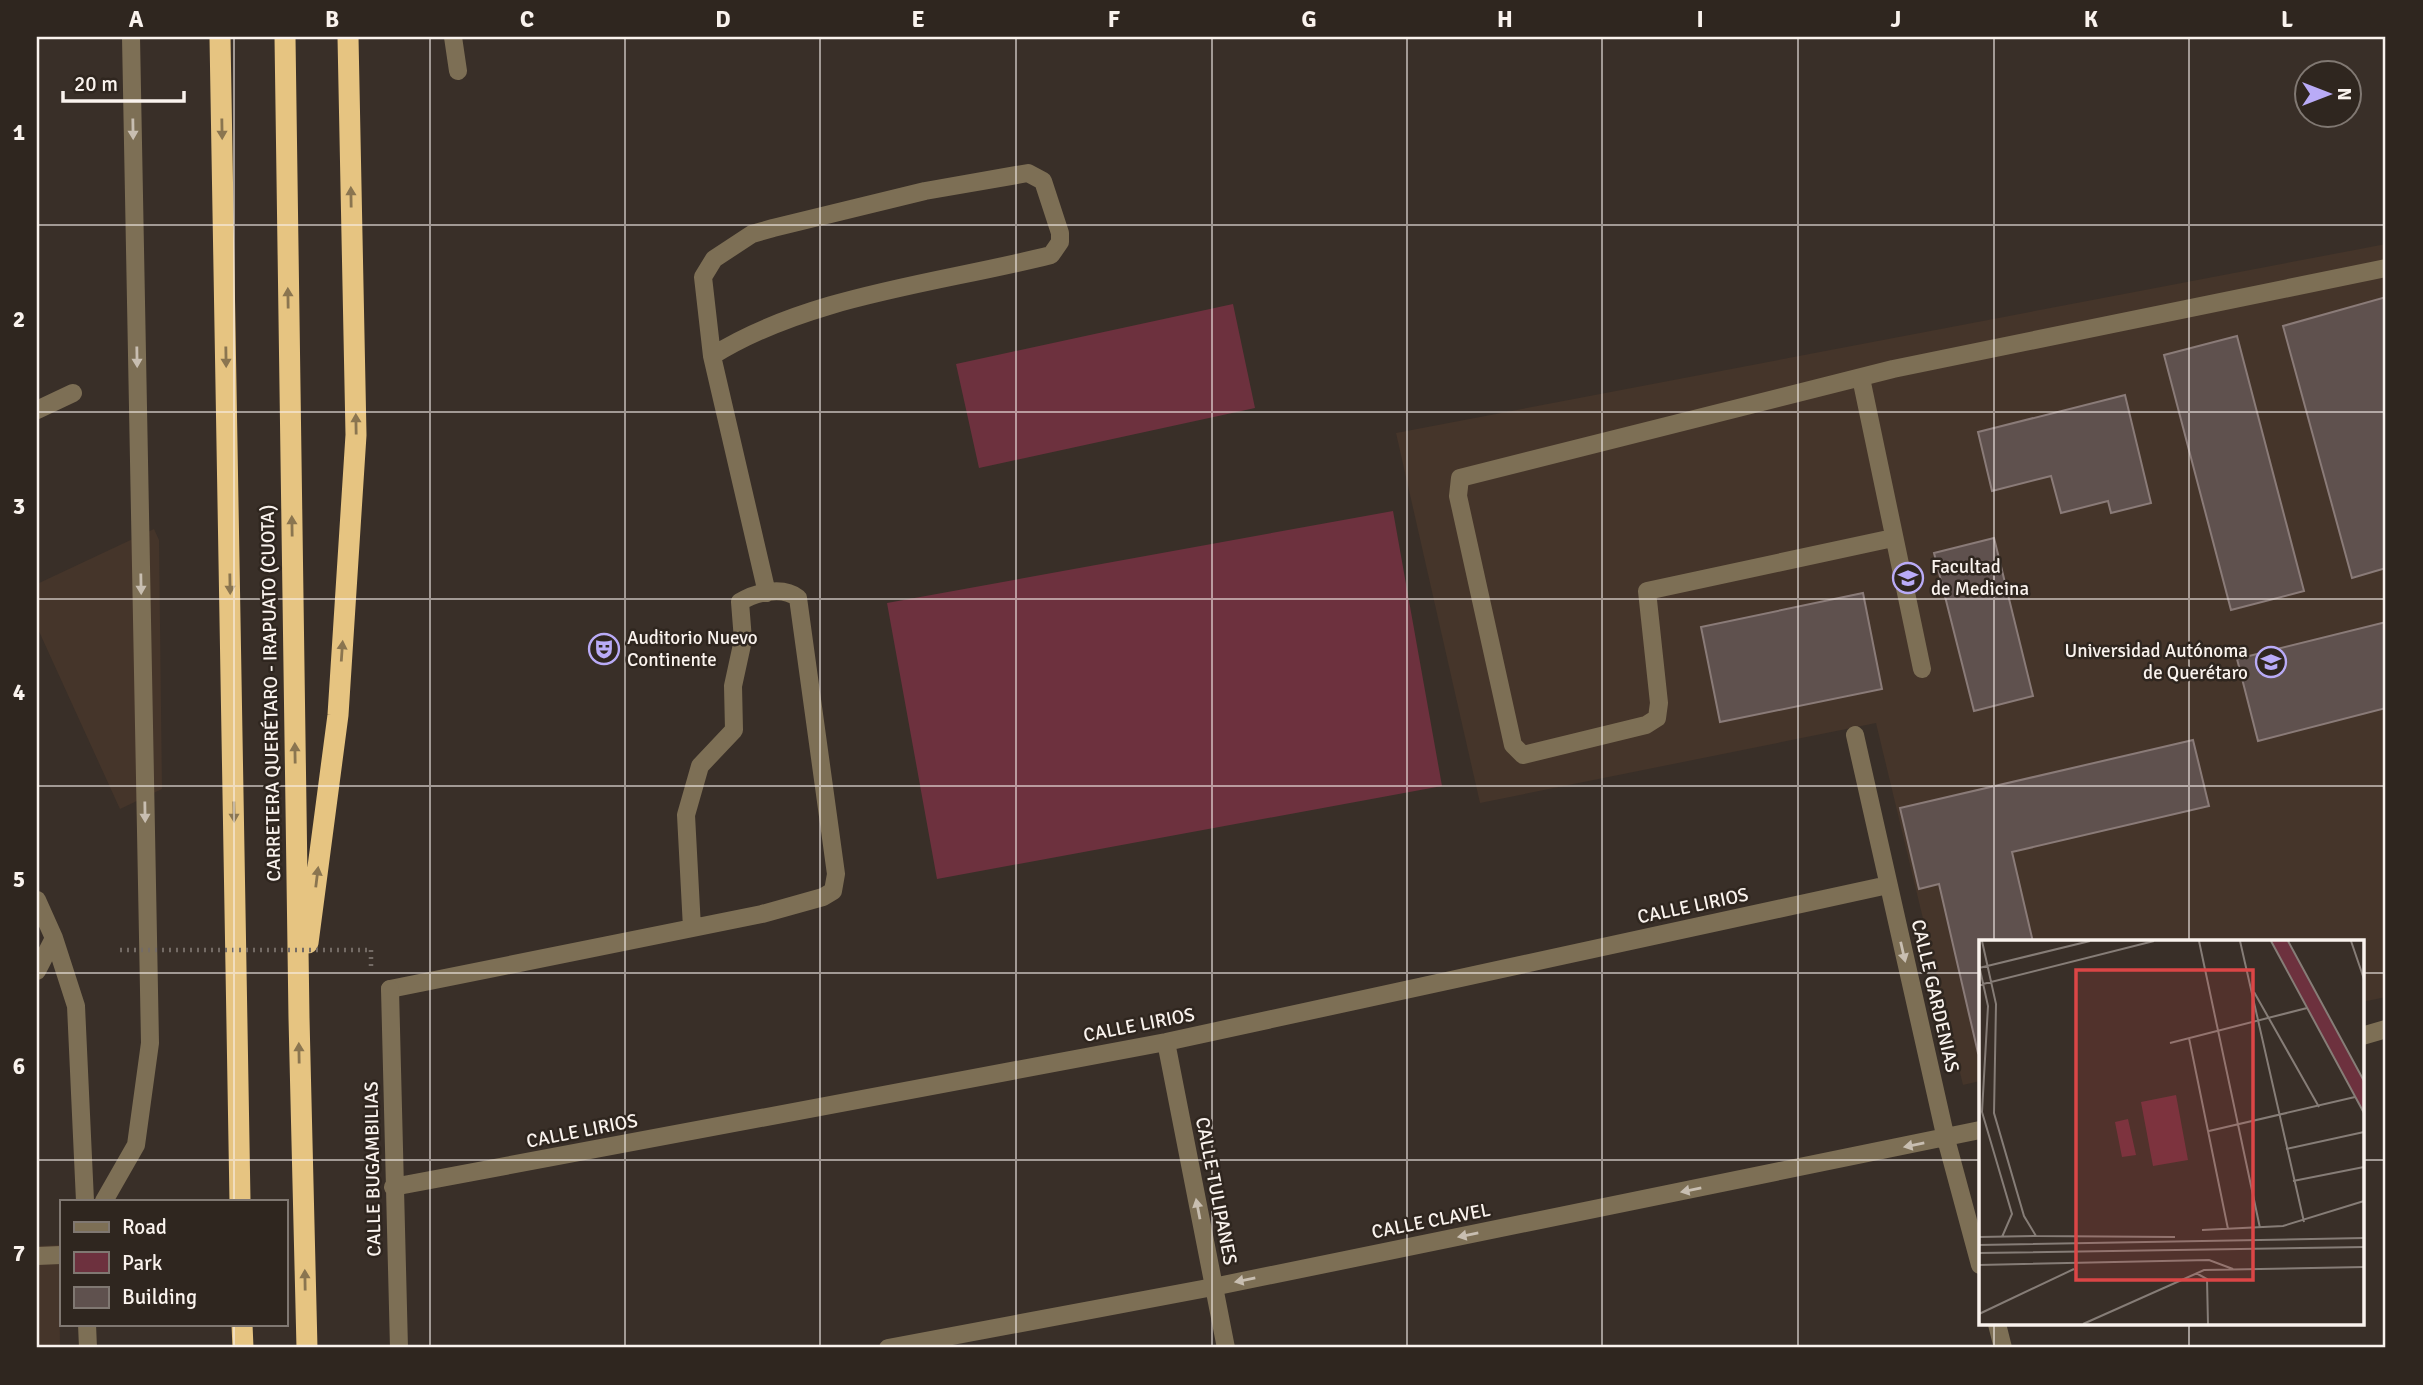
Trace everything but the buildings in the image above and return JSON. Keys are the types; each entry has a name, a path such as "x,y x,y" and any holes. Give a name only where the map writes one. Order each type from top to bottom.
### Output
{"highway":[{"name":"CARRETERA QUERÉTARO - IRAPUATO (CUOTA)","path":"220,37 240,1200"},
{"name":"CARRETERA QUERÉTARO - IRAPUATO (CUOTA)","path":"285,37 299,1018 307,1348"},
{"path":"299,1018 338,715 356,435 348,37"},
{"path":"242,1326 243,1348"}],"street":[{"path":"105,1200 136,1145 150,1044 131,37"},
{"path":"453,37 458,71"},
{"path":"712,356 743,337 788,319 916,285 1051,255 1060,242 1060,233 1043,181 1028,173 925,191 752,234 714,259 703,277 712,356 766,593"},
{"path":"1893,538 1647,591 1659,703 1657,718 1646,725 1532,755 1523,755 1513,745 1458,496 1460,478 1861,378 2386,268"},
{"path":"1861,378 1922,669"},
{"path":"37,410 74,393"},
{"path":"785,591 798,598 836,874 833,891 823,897 762,914 692,928 686,815 700,765 734,730 733,686 743,640 740,602 766,593 785,591"},
{"name":"CALLE GARDENIAS","path":"1855,735 1946,1139 1979,1261"},
{"name":"CALLE LIRIOS","path":"393,1187 1166,1042 1888,885"},
{"path":"37,900 54,938 76,1006 85,1200"},
{"name":"CALLE BUGAMBILIAS","path":"399,1348 390,989 692,928"},
{"path":"37,971 54,938"},
{"path":"2364,1034 2386,1029"},
{"name":"CALLE TULIPANES","path":"1166,1042 1226,1348"},
{"name":"CALLE CLAVEL","path":"888,1348 1213,1287 1979,1130"},
{"path":"37,1256 60,1255"},
{"path":"88,1326 88,1348"},
{"path":"1998,1326 2003,1348"}],"path":[{"path":"120,950 371,950"}],"shaded area":[{"name":"Facultad de Medicina","path":"2386,244 2386,997 2364,1002 2364,940 1979,940 1979,1081 1963,1085 1876,723 1480,803 1396,433"},
{"path":"154,529 159,540 162,789 120,809 37,627 37,584"},
{"path":"59,1245 60,1348 37,1348 37,1246"}],"green space":[{"path":"1233,304 1255,408 979,468 956,364"},
{"path":"1393,511 1442,786 937,879 887,603"}],"place":[{"name":"Facultad de Medicina","path":"1908,578"},
{"name":"Auditorio Nuevo Continente","path":"604,649"},
{"name":"Universidad Autónoma de Querétaro","path":"2271,662"}]}
